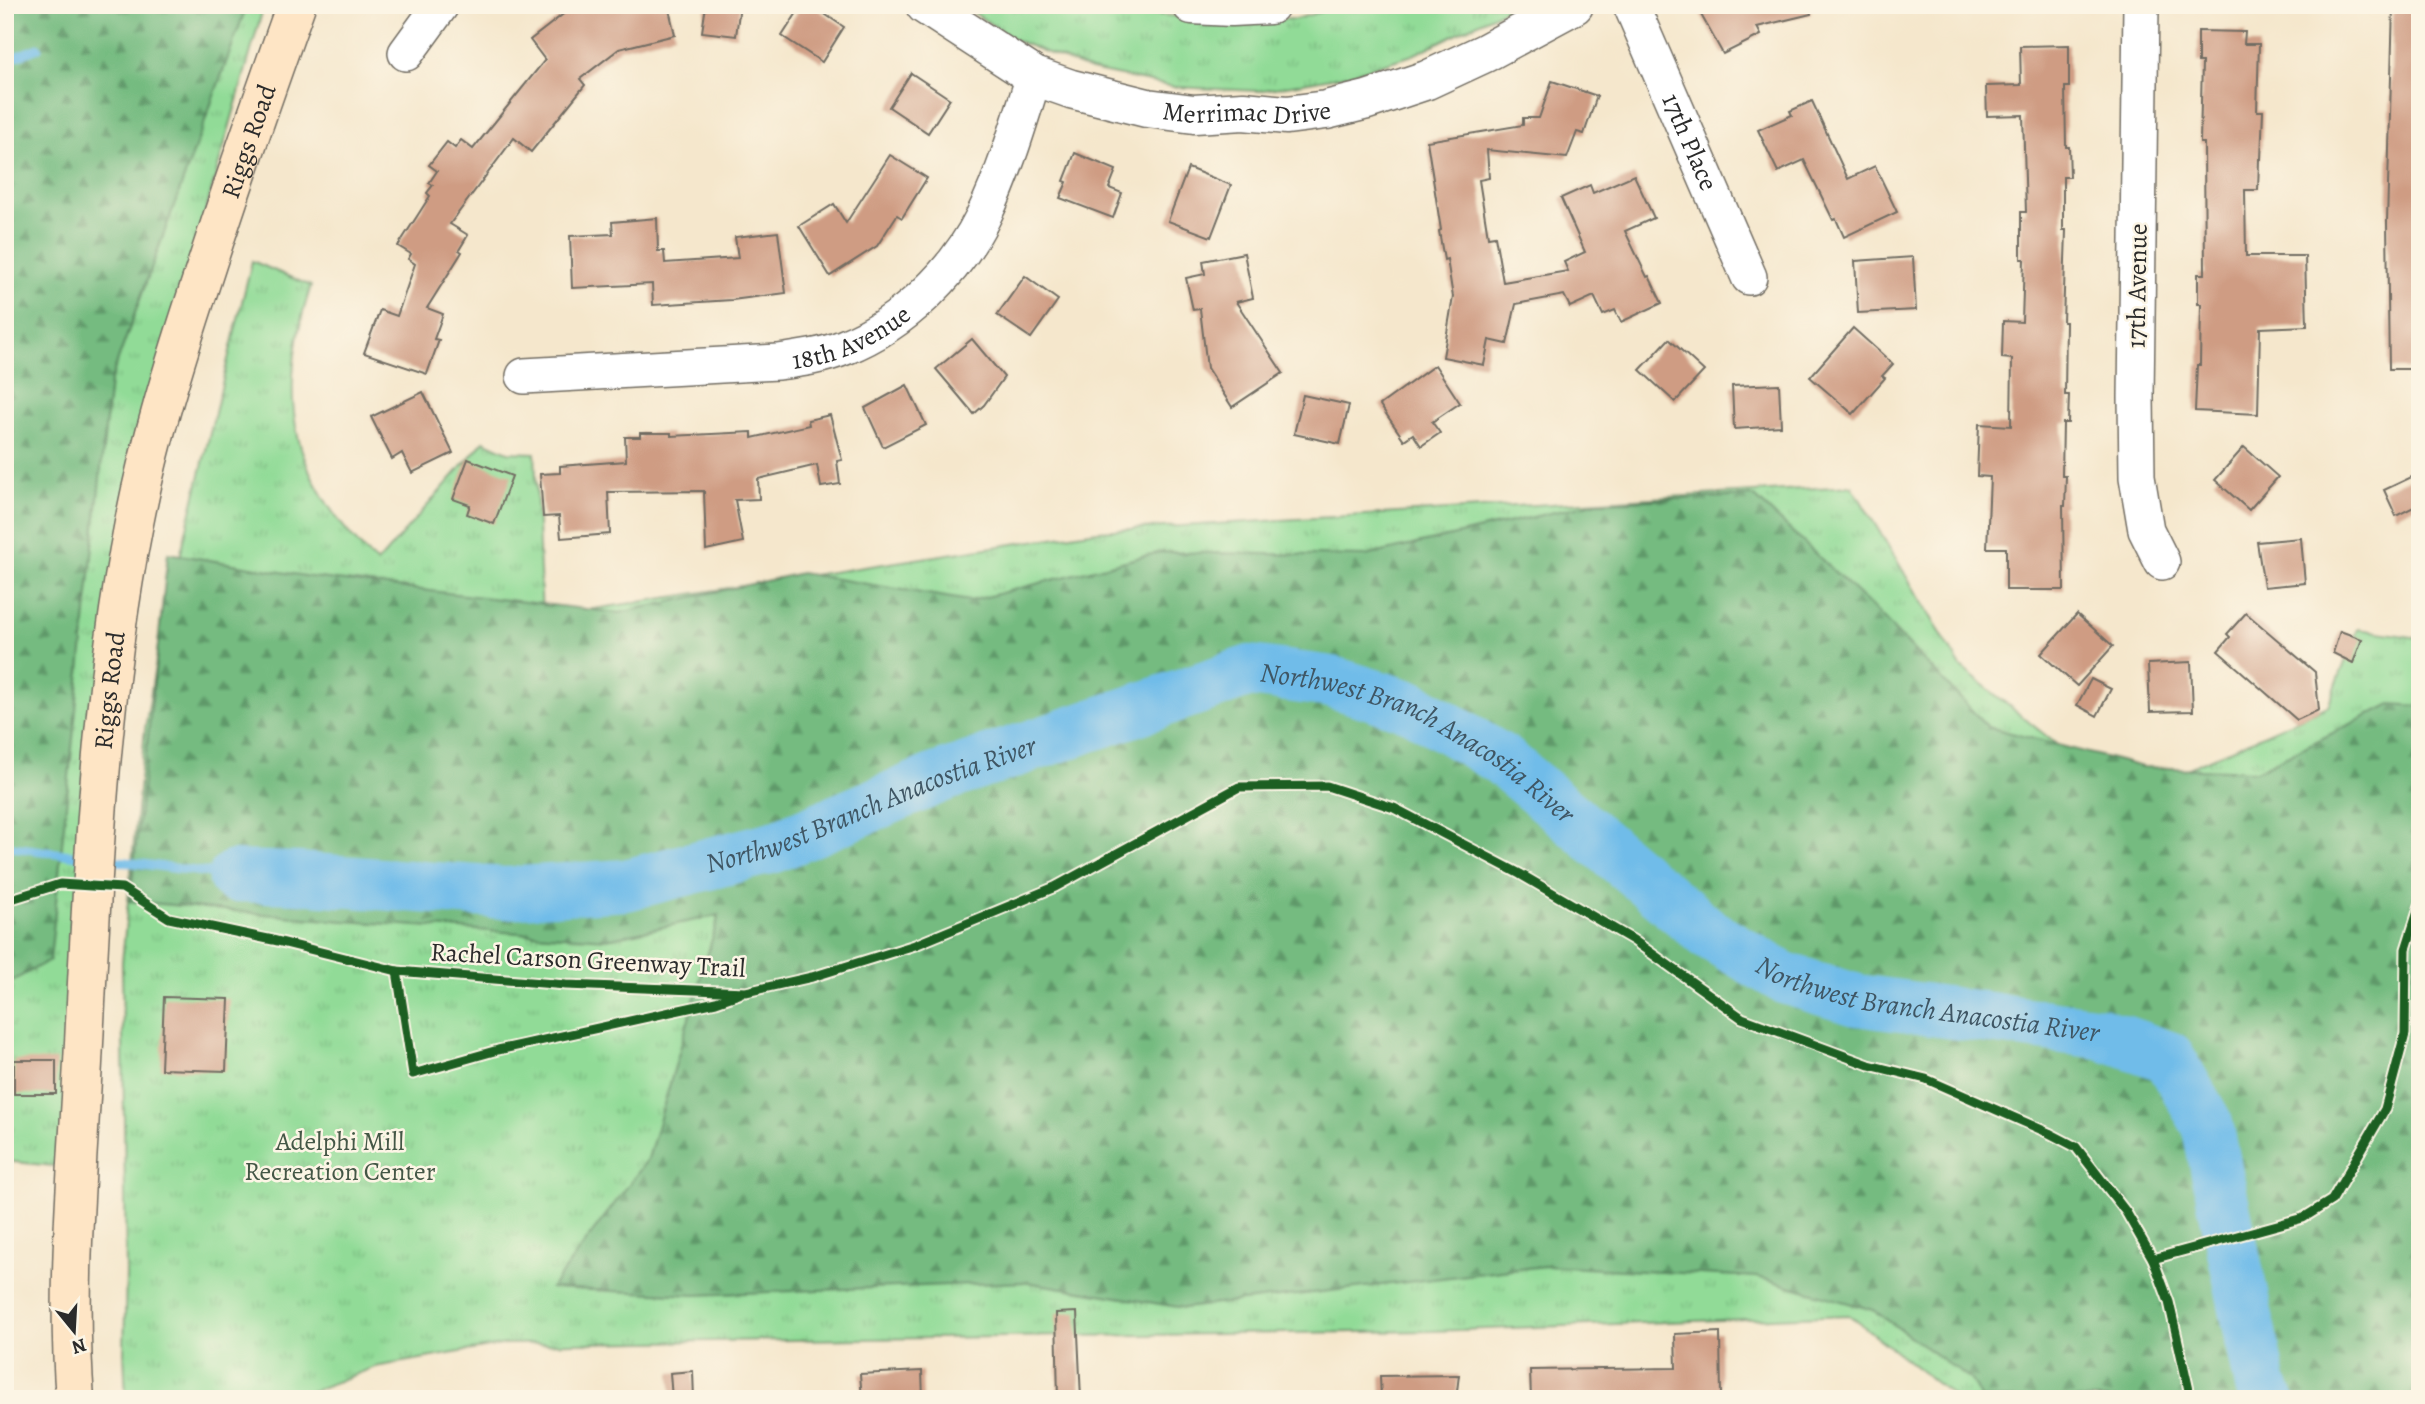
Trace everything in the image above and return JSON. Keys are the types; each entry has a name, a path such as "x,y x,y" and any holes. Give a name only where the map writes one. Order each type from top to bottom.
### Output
{"main road":[{"name":"Riggs Road","path":"75,1399 72,1305 91,890 97,800 113,651 134,523 155,433 180,345 241,159 296,5"}],"street":[{"path":"406,53 441,5"},
{"name":"Merrimac Drive","path":"925,5 1034,76 1071,89 1147,108 1194,114 1243,111 1287,115 1326,110 1367,100 1427,80 1485,53 1574,5"},
{"path":"1192,5 1270,5"},
{"name":"17th Place","path":"1631,5 1749,277"},
{"name":"17th Avenue","path":"2141,5 2137,477 2146,530 2162,562"},
{"name":"18th Avenue","path":"524,376 778,362 814,357 845,347 872,334 920,298 945,274 965,247 982,219 1003,171 1034,76"}],"green space":[{"path":"5,5 264,5 166,351 63,1167 5,1161"},
{"path":"5,5 247,5 110,382 50,960 5,985"},
{"path":"962,5 1107,5 1118,10 1219,21 1296,19 1343,5 1515,5 1413,55 1343,76 1258,91 1174,87 1091,70 1015,40"},
{"name":"Adelphi Mill Recreation Center","path":"252,261 311,286 300,327 294,365 293,401 298,436 309,469 325,501 348,532 377,563 484,441 508,452 535,453 542,617 1097,531 1852,486 1961,667 2093,774 2169,777 2328,706 2358,629 2420,638 2420,1399 1957,1399 1849,1315 1433,1331 506,1344 375,1367 292,1399 126,1399 122,962 145,730 158,647"},
{"path":"1754,496 1871,606 1988,727 2143,767 2256,771 2391,704 2420,706 2420,1399 1981,1399 1971,1380 1873,1310 1757,1277 1545,1266 1184,1308 1026,1282 695,1295 551,1288 648,1159 719,915 607,939 316,919 130,901 168,553 311,577 619,613 801,573 970,601 1160,552 1365,556 1597,502"}],"building":[{"path":"575,5 668,5 675,35 619,49 580,79 585,85 531,152 514,138 450,224 468,235 459,250 462,252 427,308 443,314 434,339 439,340 427,374 364,353 380,310 397,316 415,264 408,259 411,254 398,246 430,196 427,193 433,185 429,183 437,171 429,165 447,142 455,148 461,140 473,149 545,60 530,40"},
{"path":"706,5 740,5 736,36 702,32"},
{"path":"802,5 811,5 844,27 822,62 782,36"},
{"path":"1716,5 1810,5 1811,14 1757,27 1761,35 1723,54 1700,13"},
{"path":"2393,5 2420,5 2420,369 2389,369 2387,222"},
{"path":"2198,31 2245,32 2244,44 2259,44 2257,111 2263,111 2261,159 2258,190 2245,190 2246,256 2305,256 2307,326 2260,328 2258,414 2195,411 2197,365 2200,365 2201,304 2198,304 2198,274 2205,274 2204,143 2200,143 2202,62 2198,62"},
{"path":"2069,45 2069,87 2065,87 2066,147 2069,147 2070,177 2063,177 2063,230 2066,230 2063,322 2066,322 2065,395 2069,395 2068,423 2063,423 2062,476 2066,476 2063,506 2064,590 2006,590 2006,548 1987,548 1990,477 1977,476 1979,424 2011,426 2012,359 2002,358 2003,321 2022,322 2024,259 2021,259 2021,212 2026,212 2023,115 1987,116 1986,86 2021,85 2020,46"},
{"path":"911,73 950,99 928,133 889,107"},
{"path":"1552,81 1597,96 1584,134 1577,132 1567,158 1487,150 1489,178 1479,180 1488,237 1495,236 1503,282 1568,271 1564,262 1585,252 1561,198 1590,185 1593,193 1634,175 1654,218 1625,231 1662,303 1621,322 1615,310 1603,315 1594,296 1570,307 1564,295 1516,304 1507,344 1489,340 1484,365 1443,357 1453,297 1439,231 1441,230 1427,141 1523,125 1523,118 1539,118"},
{"path":"1812,101 1848,179 1875,166 1897,212 1844,237 1804,160 1778,172 1758,130 1792,115 1790,111"},
{"path":"1075,153 1116,170 1109,188 1122,193 1113,218 1060,198"},
{"path":"890,155 927,178 902,218 897,215 877,246 830,276 799,226 834,204 846,223"},
{"path":"1188,168 1231,185 1211,237 1168,221"},
{"path":"657,218 658,251 664,251 665,263 738,258 735,237 778,232 786,293 732,300 653,305 652,284 572,288 570,236 613,234 612,222"},
{"path":"1244,253 1253,298 1236,302 1283,373 1232,407 1207,368 1200,309 1193,310 1186,278 1205,274 1203,261"},
{"path":"1913,257 1916,310 1858,313 1855,261"},
{"path":"1025,276 1058,300 1031,338 997,315"},
{"path":"1853,328 1893,364 1882,376 1885,378 1853,414 1810,377"},
{"path":"972,339 1004,377 974,414 936,369"},
{"path":"1669,339 1704,371 1675,402 1640,370"},
{"path":"1435,365 1460,403 1432,422 1440,433 1421,446 1413,434 1404,440 1380,405"},
{"path":"1779,384 1781,426 1734,429 1732,386"},
{"path":"907,385 926,425 883,447 865,408"},
{"path":"423,392 453,453 412,473 402,453 392,459 371,417"},
{"path":"1303,395 1349,405 1340,444 1294,434"},
{"path":"830,415 842,460 837,461 840,484 821,487 817,465 758,479 759,499 735,500 743,542 706,550 704,491 608,492 610,534 561,538 559,516 543,517 540,474 560,473 560,466 626,461 625,437 640,437 640,433 671,433 671,436 752,432 752,438 809,425 808,420"},
{"path":"2244,447 2278,477 2249,510 2215,480"},
{"path":"468,459 512,476 494,524 467,514 470,505 453,499"},
{"path":"2420,473 2420,504 2396,516 2384,490"},
{"path":"2301,538 2305,583 2264,587 2257,542"},
{"path":"2246,613 2315,672 2319,710 2297,720 2218,651 2230,637 2227,634"},
{"path":"2077,614 2113,646 2077,686 2041,654"},
{"path":"2340,631 2362,639 2353,663 2333,653"},
{"path":"2191,662 2193,711 2150,712 2148,664"},
{"path":"2091,679 2111,689 2097,716 2077,705"},
{"path":"164,997 229,999 226,1071 161,1069"},
{"path":"14,1060 56,1060 56,1094 14,1094"},
{"path":"1077,1312 1081,1399 1058,1399 1056,1313"},
{"path":"1720,1332 1721,1399 1531,1399 1530,1370 1676,1368 1675,1334"},
{"path":"693,1371 694,1399 672,1399 670,1373"},
{"path":"922,1371 923,1399 862,1399 860,1374"},
{"path":"1459,1375 1456,1399 1381,1399 1380,1376"}],"waterway":[{"path":"5,61 38,48"},
{"name":"Northwest Branch Anacostia River","path":"234,876 505,893 626,885 774,847 938,778 1250,671 1332,682 1413,707 1502,760 1708,933 1784,978 1857,1000 2100,1033 2169,1057 2207,1124 2261,1386 2269,1399"},
{"path":"5,846 86,857"},
{"path":"103,859 234,876"}],"cycle path":[{"name":"Rachel Carson Greenway Trail","path":"5,901 60,884 122,888 169,918 273,940 397,971 566,985 746,992 812,977 915,945 1055,887 1239,787 1327,786 1394,808 1520,874 1633,940 1742,1018 1869,1065 1926,1079 2076,1147 2126,1212 2153,1259 2169,1302 2191,1399"},
{"path":"2153,1259 2303,1218 2332,1200 2385,1109 2405,1034 2406,949 2420,905"},
{"name":"Rachel Carson Greenway Trail","path":"397,971 413,1074 498,1050 716,1002 739,994"}]}
